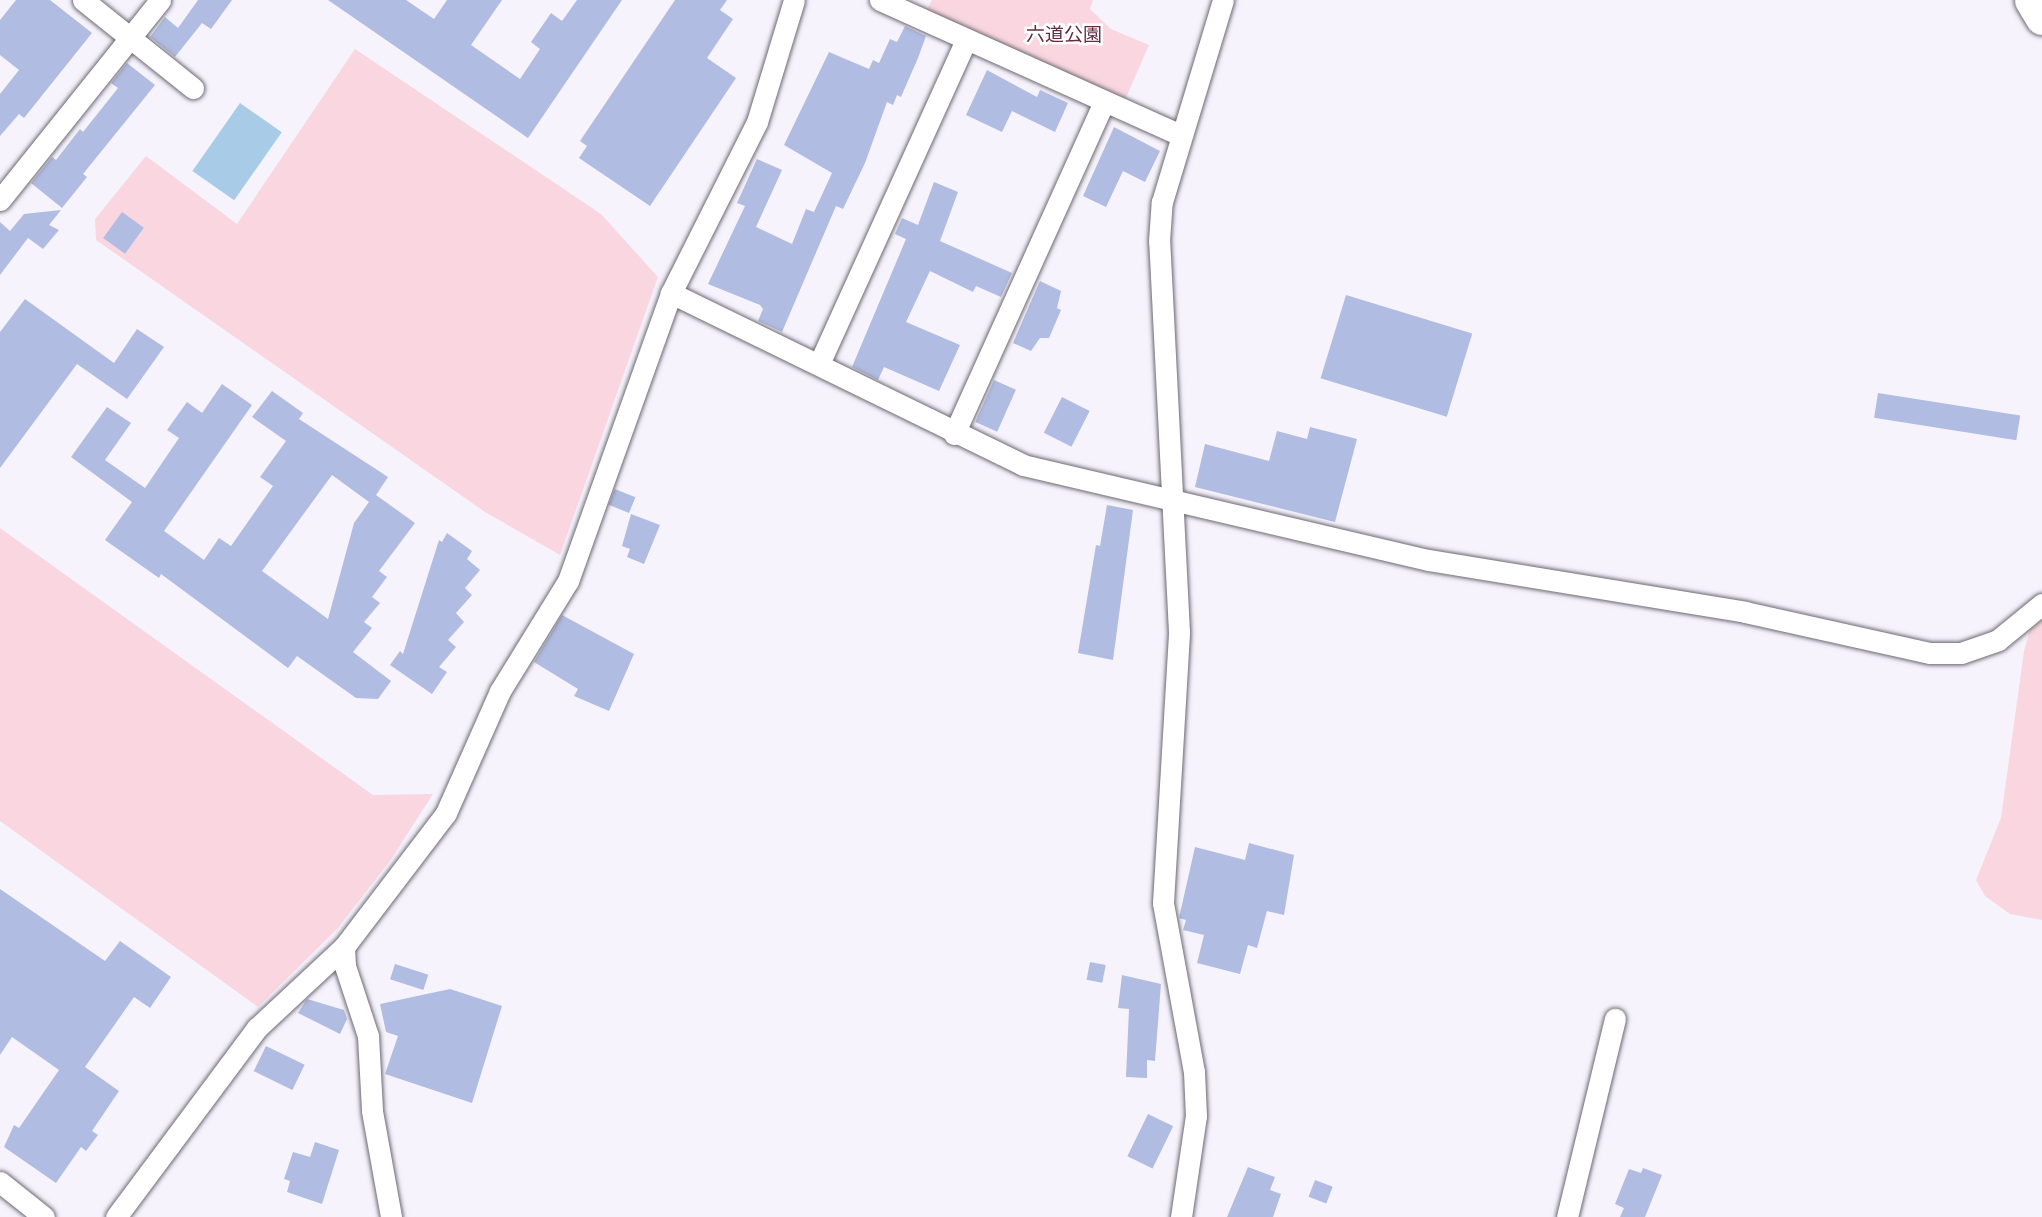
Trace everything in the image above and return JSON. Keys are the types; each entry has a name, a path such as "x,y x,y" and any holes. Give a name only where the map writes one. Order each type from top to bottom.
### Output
{"main road":[{"path":"2031,0 2042,18"}],"street":[{"path":"83,0 192,88"},
{"path":"0,200 160,0"},
{"path":"116,1217 257,1028 345,947 446,813 500,691 563,570 671,293 757,122 794,0"},
{"path":"880,0 1180,135"},
{"path":"1181,1217 1196,1116 1194,1072 1163,903 1179,632 1176,499 1159,241 1162,202 1180,135 1223,0"},
{"path":"820,364 966,40"},
{"path":"954,434 1104,102"},
{"path":"671,293 820,364 954,434 1023,465 1429,560 1745,612 1930,653 1961,653 1998,640 2042,604"},
{"path":"345,947 345,966 368,1036 372,1111 391,1217"},
{"path":"1567,1217 1615,1019"},
{"path":"0,1182 44,1217"}],"green space":[{"name":"六道公園","path":"932,0 1093,0 1090,9 1111,29 1149,45 1125,100 925,13"},
{"path":"355,49 601,214 658,277 560,555 485,512 96,240 95,219 146,156 237,224"},
{"path":"0,528 373,795 433,794 392,858 338,928 258,1007 0,821"},
{"path":"2042,619 2042,920 2010,914 1985,896 1976,880 2001,818 2024,651 2030,630"}],"water":[{"path":"240,103 282,132 234,200 192,171"}],"building":[{"path":"16,0 50,0 92,33 24,118 19,114 0,136 0,94 19,70 0,55 0,20"},
{"path":"198,0 232,0 211,29 202,23 175,57 150,37 165,17 178,28"},
{"path":"328,0 406,0 434,19 447,0 502,0 471,45 520,79 540,49 531,42 551,13 562,21 577,0 622,0 528,138"},
{"path":"675,0 727,0 720,10 733,19 707,58 736,78 650,206 579,158 587,146 580,141"},
{"path":"905,26 926,36 918,58 901,97 897,95 893,105 887,102 865,163 843,209 836,206 782,332 758,321 763,309 760,305 708,284 745,206 737,203 757,159 782,170 756,227 792,244 806,209 814,212 832,173 784,145 829,52 869,69 873,60 879,63 890,39 897,42"},
{"path":"127,63 155,85 83,174 87,177 62,208 31,183 52,157 56,160 80,129 83,132 118,88 111,83"},
{"path":"987,70 1037,97 1040,90 1068,103 1055,132 1012,111 1002,132 966,115"},
{"path":"1114,127 1160,151 1145,182 1123,171 1106,207 1083,196"},
{"path":"934,182 958,192 940,241 1012,273 1001,297 976,286 973,292 930,271 906,322 960,345 939,391 884,367 878,380 852,367 906,239 895,234 902,218 918,225"},
{"path":"61,210 49,225 59,230 43,249 28,238 0,275 0,222 10,231 24,214"},
{"path":"122,212 144,228 125,254 103,238"},
{"path":"1040,281 1061,291 1057,308 1061,310 1049,338 1040,338 1031,351 1013,343"},
{"path":"1346,295 1472,334 1447,417 1321,378"},
{"path":"25,299 114,363 137,329 164,347 127,399 77,364 0,468 0,332"},
{"path":"994,380 1016,390 997,432 975,422"},
{"path":"222,384 252,405 164,531 204,560 219,538 231,546 273,486 260,477 286,441 252,417 272,391 303,413 299,419 388,477 376,495 415,523 379,571 387,577 372,597 380,603 364,622 372,628 353,652 391,681 378,699 356,698 297,656 288,668 161,574 159,578 105,540 132,502 71,457 107,407 131,423 105,460 145,488 179,438 167,430 187,402 202,413","holes":["332,475 369,502 354,523 328,619 262,571"]},
{"path":"1878,393 2020,416 2016,440 1874,418"},
{"path":"1062,397 1090,411 1071,447 1044,433"},
{"path":"1310,427 1357,439 1335,522 1195,487 1205,444 1269,461 1277,431 1307,439"},
{"path":"615,489 635,497 629,513 609,505"},
{"path":"1107,505 1133,510 1113,660 1078,653 1096,545 1100,546"},
{"path":"631,514 660,525 644,564 627,557 630,549 622,546"},
{"path":"447,533 472,551 467,559 480,570 465,588 472,595 456,613 464,622 448,640 456,647 439,667 447,672 432,694 390,665 400,651 403,654 439,540 442,542"},
{"path":"562,615 634,654 609,711 574,696 578,689 534,662"},
{"path":"1249,843 1294,855 1284,915 1267,911 1257,948 1248,945 1240,974 1197,963 1204,935 1183,930 1186,920 1179,918 1195,847 1245,860"},
{"path":"0,889 105,961 120,941 171,977 150,1008 134,997 85,1067 119,1091 92,1131 98,1135 86,1151 81,1147 56,1183 4,1147 14,1125 19,1128 59,1070 12,1037 0,1055"},
{"path":"1090,962 1106,965 1102,983 1087,980"},
{"path":"395,964 428,975 423,990 390,979"},
{"path":"1122,975 1161,984 1155,1061 1147,1060 1147,1078 1126,1077 1129,1009 1118,1008"},
{"path":"450,989 502,1006 472,1103 385,1074 398,1036 386,1032 380,1004"},
{"path":"307,999 344,1010 347,1019 340,1034 298,1013"},
{"path":"266,1046 305,1065 292,1090 254,1071"},
{"path":"1148,1114 1173,1126 1153,1169 1127,1156"},
{"path":"315,1142 339,1150 322,1204 287,1192 290,1181 284,1179 293,1152 310,1157"},
{"path":"1248,1167 1275,1177 1270,1190 1281,1194 1273,1217 1227,1217"},
{"path":"1643,1168 1662,1175 1645,1217 1620,1217 1624,1208 1615,1204 1629,1169 1641,1173"},
{"path":"1315,1180 1333,1187 1326,1204 1309,1197"}]}
